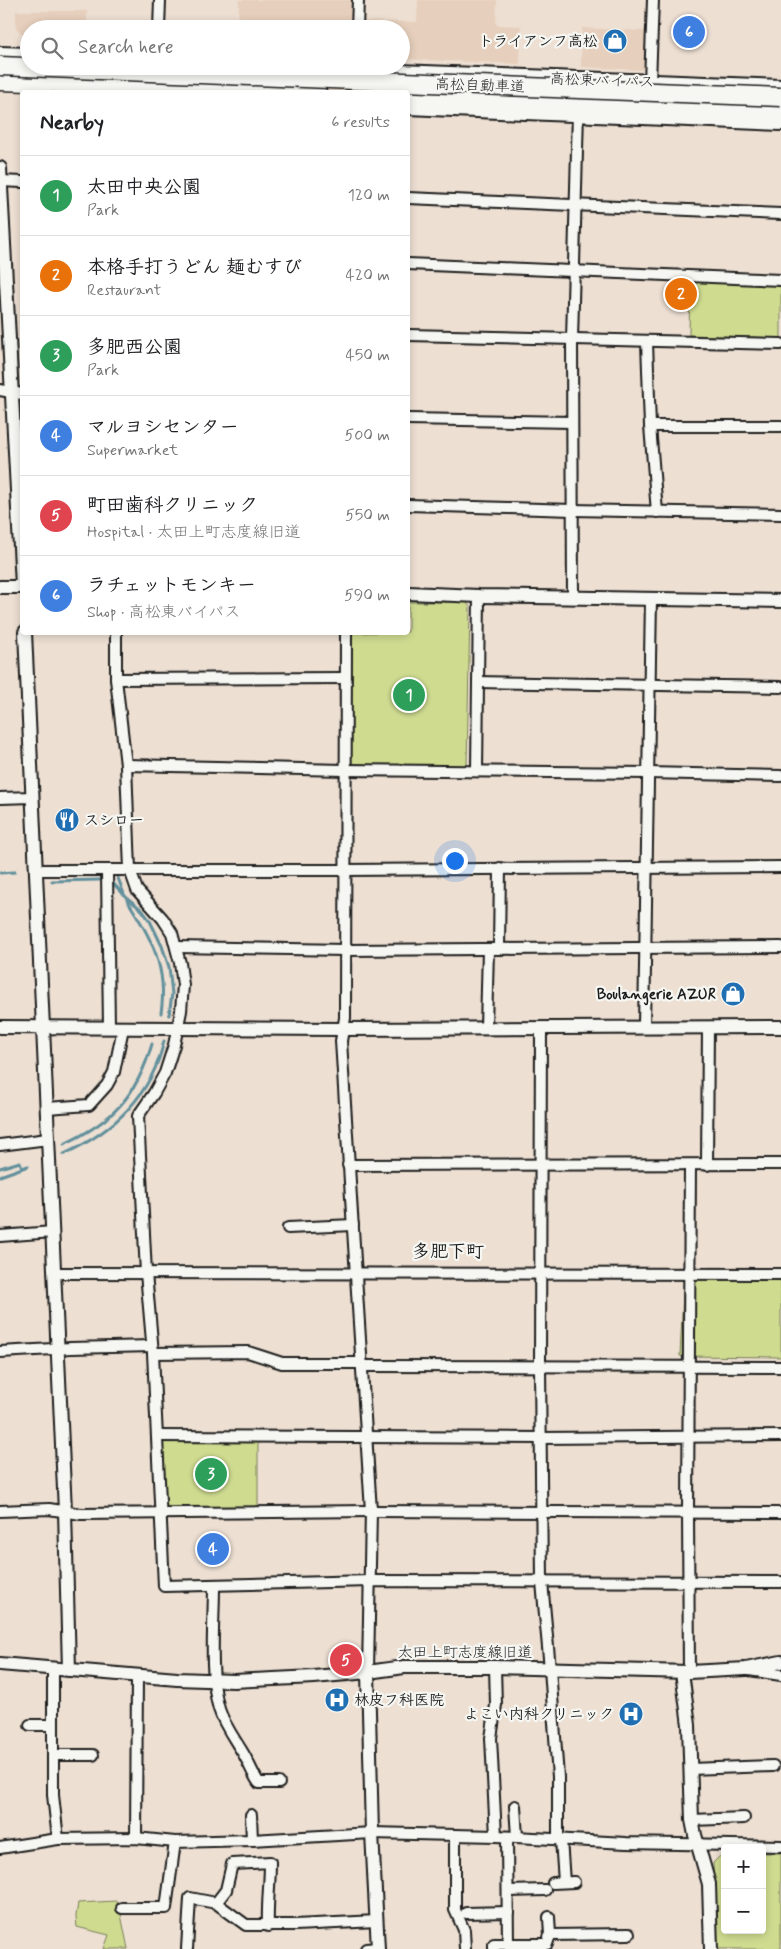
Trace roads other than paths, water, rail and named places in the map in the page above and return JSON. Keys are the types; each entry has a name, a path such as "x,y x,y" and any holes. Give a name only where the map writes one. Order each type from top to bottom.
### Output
{"highway":[{"path":"0,55 20,56"},
{"name":"高松自動車道","path":"0,66 20,67"},
{"name":"高松東バイパス","path":"410,71 781,88"},
{"name":"高松自動車道","path":"227,75 781,97"},
{"path":"0,81 260,90"},
{"path":"0,89 30,90"},
{"name":"高松自動車道","path":"410,96 781,112"},
{"path":"410,106 781,122"}],"street":[{"path":"159,20 160,0"},
{"path":"357,20 358,0"},
{"path":"650,82 653,0"},
{"path":"354,90 355,75"},
{"path":"573,597 572,340 578,112"},
{"path":"0,168 18,393 20,483"},
{"path":"0,181 20,182"},
{"path":"410,198 781,214"},
{"path":"410,264 781,280"},
{"path":"410,336 781,344"},
{"path":"647,342 650,426 657,512"},
{"path":"0,390 18,393"},
{"path":"410,419 572,422"},
{"path":"650,426 781,426"},
{"path":"410,505 781,514"},
{"path":"0,587 20,586"},
{"path":"410,593 781,601"},
{"path":"477,771 479,596"},
{"path":"644,1027 651,598"},
{"path":"25,635 66,1512 69,1670"},
{"path":"116,635 116,679 126,765 130,870 137,890 164,920 172,933 177,947 183,985 178,1028 165,1073 138,1116 164,1586 371,1581 781,1582"},
{"path":"346,635 344,770 345,1018 340,1041 371,1511 368,1672 372,1833 377,1921 374,1949"},
{"path":"116,679 345,678"},
{"path":"478,682 781,687"},
{"path":"126,765 781,776"},
{"path":"0,798 33,796"},
{"path":"36,870 781,867"},
{"path":"500,868 500,949"},
{"path":"107,871 109,1027"},
{"path":"177,947 345,950 781,947"},
{"path":"486,1028 488,949"},
{"path":"0,1027 343,1029 781,1027"},
{"path":"708,1027 708,1165"},
{"path":"47,1108 89,1106 107,1085 114,1072 123,1028"},
{"path":"541,1028 540,1367 542,1582 558,1777 560,1839 569,1882 553,1883"},
{"path":"0,1145 48,1139"},
{"path":"348,1165 781,1164"},
{"path":"690,1165 688,1583 685,1672 692,1820 708,1884 711,1949"},
{"path":"288,1228 353,1225"},
{"path":"0,1236 53,1232"},
{"path":"55,1273 781,1274"},
{"path":"0,1352 58,1348 248,1352 282,1363 362,1365 781,1367"},
{"path":"156,1436 541,1438 781,1436"},
{"path":"0,1511 50,1509 81,1514 371,1511 781,1513"},
{"path":"214,1586 214,1681 218,1706 225,1724 244,1755 252,1774 259,1783 279,1783"},
{"name":"太田上町志度線旧道","path":"0,1664 214,1681 314,1678 404,1666 685,1672 746,1669 781,1662"},
{"path":"495,1667 496,1705 491,1738 496,1836"},
{"path":"53,1669 53,1794 58,1839"},
{"path":"746,1669 781,1675"},
{"path":"136,1838 137,1676"},
{"path":"30,1725 53,1725"},
{"path":"53,1755 93,1755"},
{"path":"690,1769 773,1766"},
{"path":"516,1806 512,1838 508,1912 501,1946 547,1944 550,1935 549,1918"},
{"path":"251,1815 252,1840"},
{"path":"692,1820 744,1818"},
{"path":"0,1848 58,1839 136,1838 174,1842 252,1840 372,1833 496,1836 699,1846 781,1846"},
{"path":"455,1835 456,1910 464,1930 465,1949"},
{"path":"122,1908 166,1908 174,1842"},
{"path":"216,1903 226,1890 232,1864 270,1862 270,1884 267,1899 268,1926"},
{"path":"508,1891 545,1890"},
{"path":"187,1949 190,1898 216,1903 246,1925 268,1926 377,1921"},
{"path":"466,1913 508,1912"},
{"path":"550,1935 629,1934"}],"waterway":[{"path":"0,873 15,872"},
{"path":"118,878 124,894"},
{"path":"52,881 99,880"},
{"path":"111,881 142,910 150,921 162,946 169,967 172,994 169,1015"},
{"path":"127,900 150,940 160,967 163,997 161,1013"},
{"path":"64,1154 99,1135 128,1110 150,1078 164,1041"},
{"path":"64,1144 96,1126 120,1105 139,1078 152,1044"},
{"path":"0,1168 20,1162 22,1168"},
{"path":"0,1176 28,1166"}],"place":[{"name":"ラチェットモンキー","path":"689,32"},
{"name":"トライアンフ高松","path":"615,41"},
{"name":"本格手打うどん 麺むすび","path":"681,294"},
{"name":"太田中央公園","path":"409,695"},
{"name":"スシロー","path":"67,820"},
{"name":"Boulangerie AZUR","path":"733,994"},
{"name":"多肥西公園","path":"211,1474"},
{"name":"マルヨシセンター","path":"213,1549"},
{"name":"町田歯科クリニック","path":"346,1660"},
{"name":"林皮フ科医院","path":"337,1700"},
{"name":"よこい内科クリニック","path":"631,1714"}],"district":[{"name":"多肥下町","path":"448,1251"}]}
